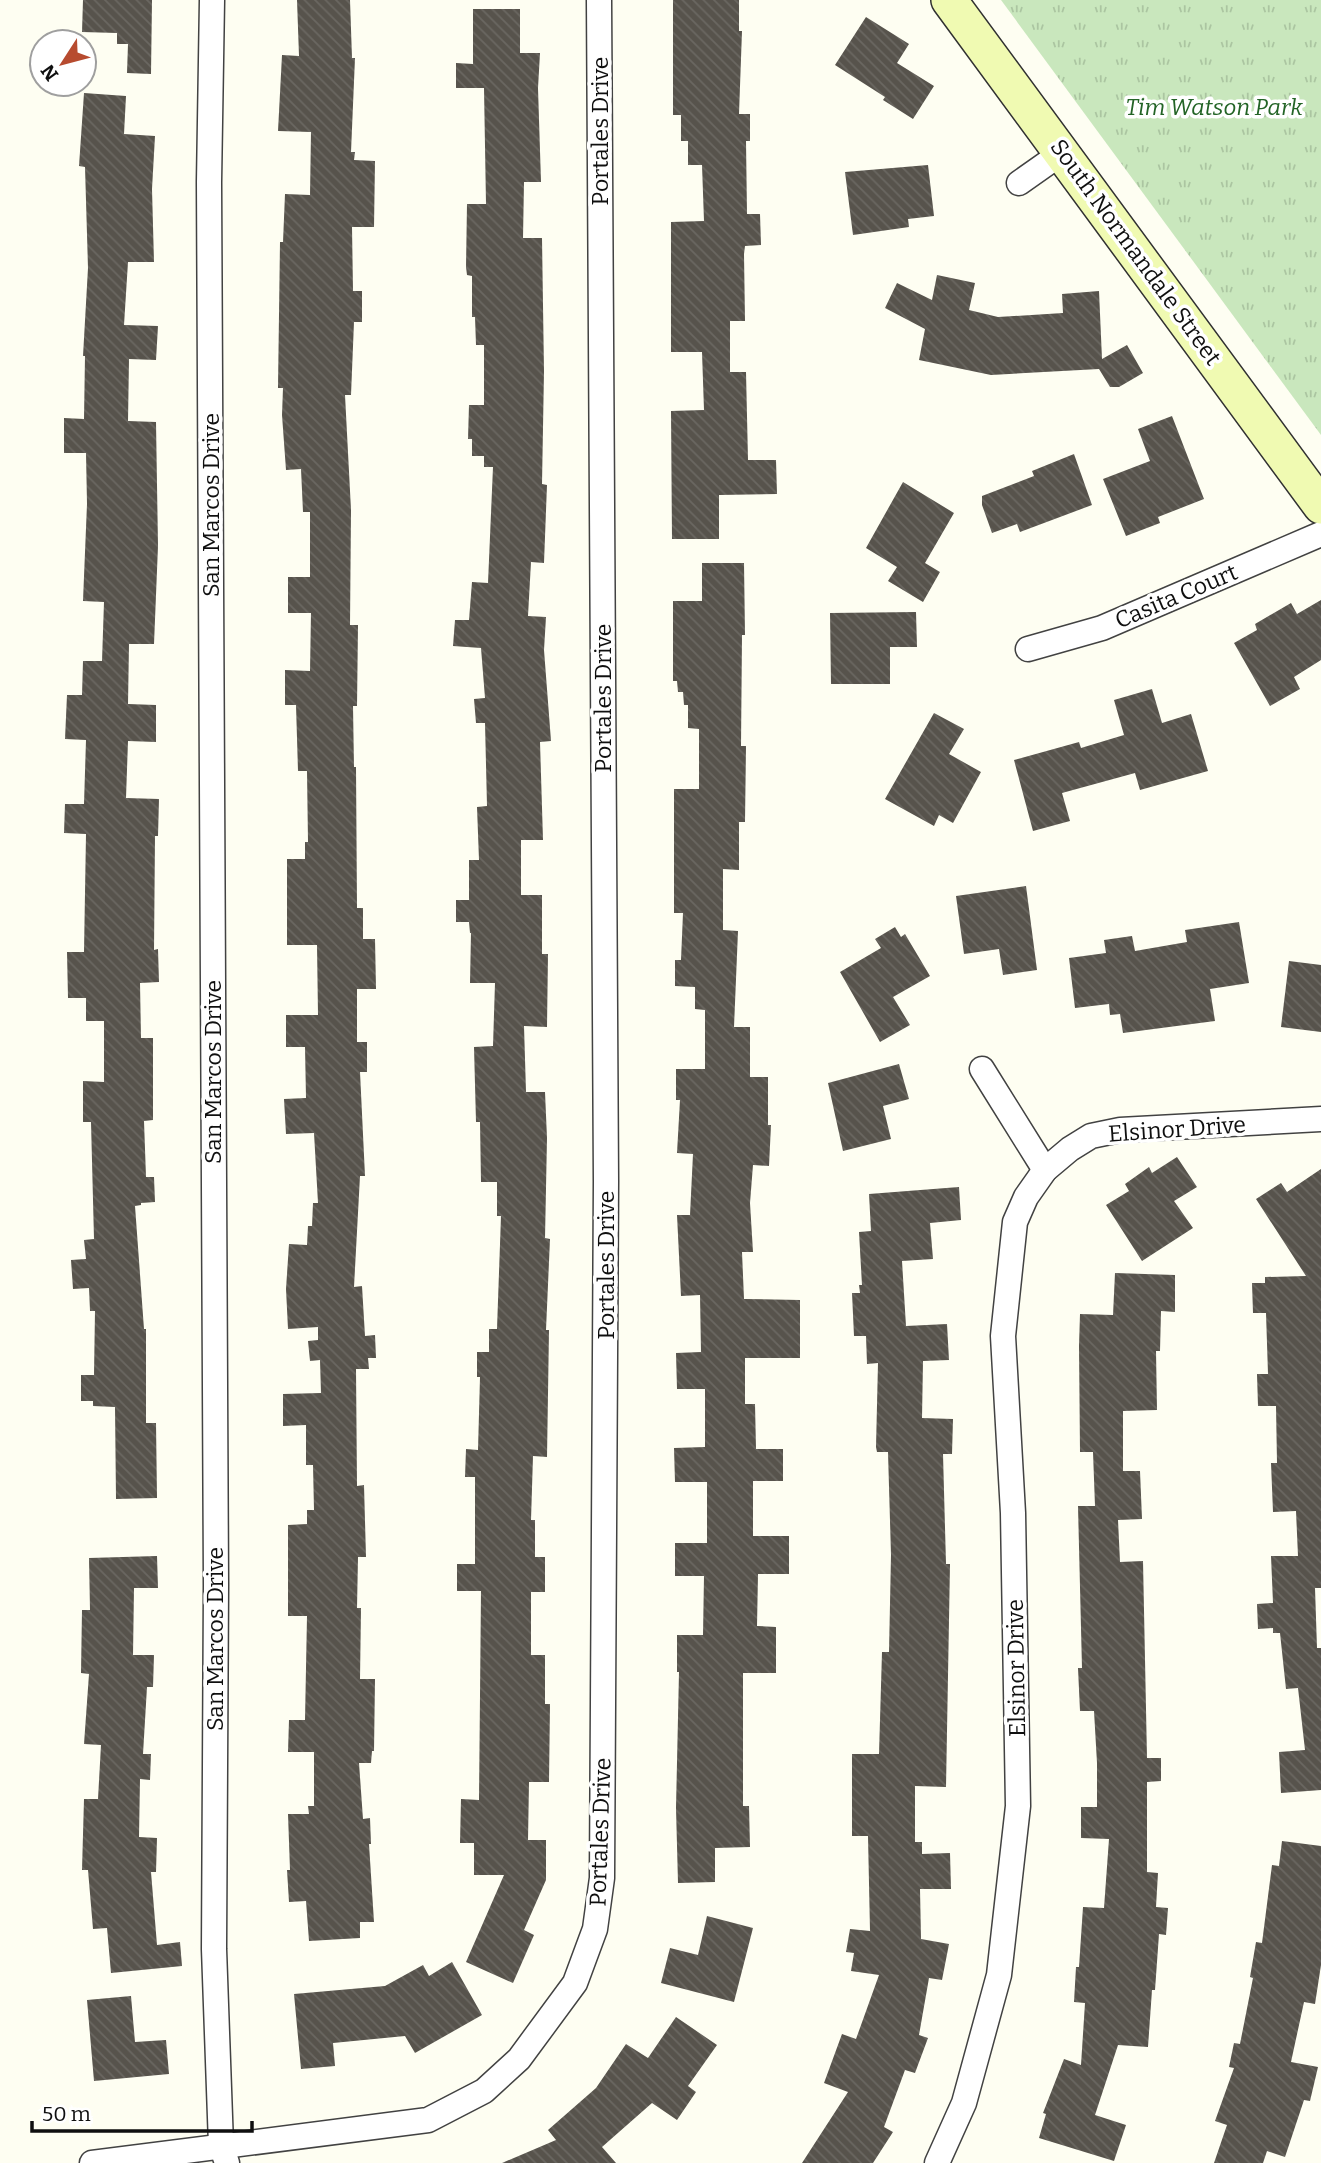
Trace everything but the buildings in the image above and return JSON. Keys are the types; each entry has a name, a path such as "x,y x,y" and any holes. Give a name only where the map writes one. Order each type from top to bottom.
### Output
{"street":[{"name":"San Marcos Drive","path":"212,0 209,210 216,1557 214,1949 224,2154"},
{"name":"Portales Drive","path":"92,2163 224,2154 428,2120 484,2091 519,2059 575,1983 595,1929 603,1878 606,1181 599,0"},
{"name":"South Normandale Street","path":"949,0 1321,506"},
{"path":"1019,183 1063,152"},
{"name":"Casita Court","path":"1028,649 1102,628 1321,534"},
{"path":"982,1069 1045,1170"},
{"name":"Elsinor Drive","path":"937,2163 964,2103 999,1975 1017,1819 1013,1513 1003,1335 1015,1222 1026,1197 1045,1170 1091,1136 1120,1130 1321,1119"}],"green space":[{"name":"Tim Watson Park","path":"1001,0 1321,0 1321,435"}]}
